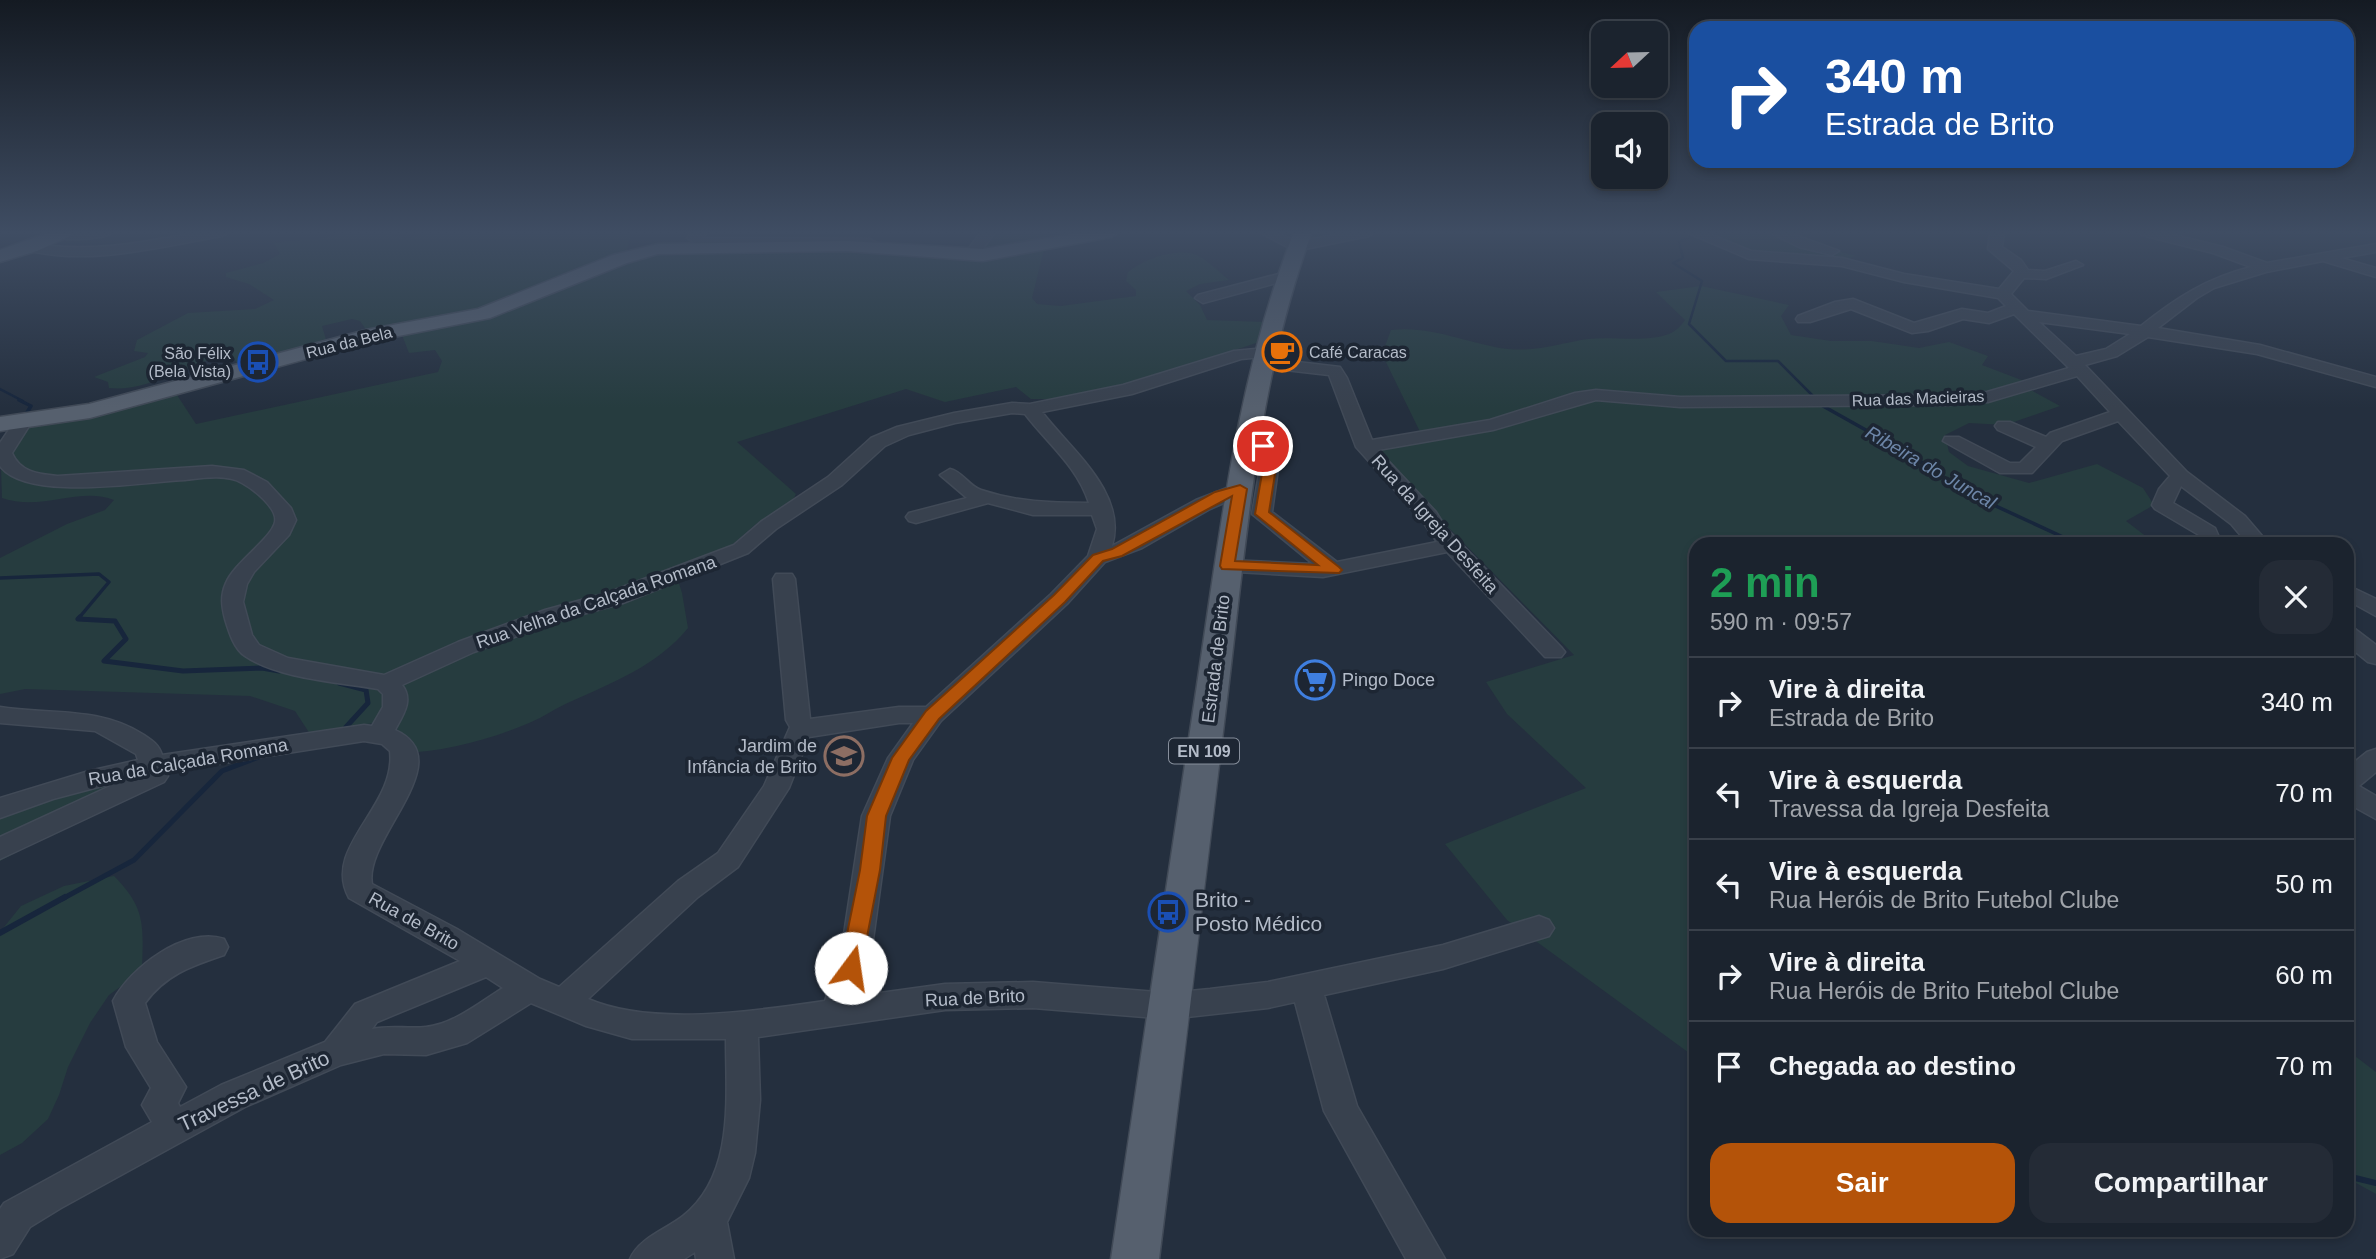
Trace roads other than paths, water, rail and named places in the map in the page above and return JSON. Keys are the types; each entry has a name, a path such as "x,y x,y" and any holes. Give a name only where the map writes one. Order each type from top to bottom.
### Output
{"main road":[{"name":"Rua da Bela","path":"0,424 90,411 366,336 483,314 542,291"},
{"name":"Estrada de Brito","path":"1135,1259 1227,566 1265,358 1284,291"}],"street":[{"path":"1203,298 1217,291"},
{"path":"1984,291 2003,294 2076,366 2180,476 2238,520 2266,537"},
{"path":"2003,294 2006,291"},
{"name":"Rua das Macieiras","path":"1365,447 1493,425 1581,397 1596,395 1679,402 1948,400 1988,397 2120,349 2200,291"},
{"path":"1804,319 1840,305 1853,304 1912,328 1922,328 1962,314 1989,318 2021,312 2260,350 2376,382"},
{"name":"Rua Velha da Calçada Romana","path":"386,683 466,647 553,615 615,598 741,549 769,525 835,481 878,442 903,431 994,411 1030,409 1126,390 1240,355 1265,358"},
{"name":"Rua da Igreja Desfeita","path":"1265,358 1334,371 1365,447 1429,516 1438,531 1553,652"},
{"path":"942,405 994,411"},
{"path":"838,1011 857,947 876,816 901,758 932,715 1059,599 1098,558 1107,529 1098,509 1093,486 1068,450 1030,409"},
{"path":"1952,441 2007,469 2025,469 2046,444 2056,437 2120,414"},
{"path":"22,422 3,453 6,464 15,473 35,479 58,482 212,472 244,477 260,486 284,512 286,520 282,531 245,569 236,584 232,602 241,635 251,650 282,664 386,683 395,692 395,707 379,736"},
{"path":"2004,426 2046,444"},
{"path":"1249,445 1263,446 1271,455 1262,514 1334,570"},
{"path":"950,475 971,493 984,498 1033,509 1098,509"},
{"path":"2180,476 2169,489 2162,505 2208,532 2210,537"},
{"path":"1098,558 1117,552 1220,495 1240,489"},
{"path":"916,517 967,505 984,498"},
{"path":"2238,520 2253,537"},
{"path":"1227,566 1334,570 1451,545"},
{"path":"784,579 799,720 804,728"},
{"path":"2354,595 2376,609"},
{"path":"2354,640 2376,657"},
{"path":"0,715 18,719 98,723 120,732 148,750 155,776 0,849"},
{"path":"563,1003 688,889 727,860 776,788 798,733 804,728 899,715 932,715"},
{"name":"Rua da Calçada Romana","path":"0,808 48,789 153,764 364,733 379,736"},
{"name":"Rua de Brito","path":"379,736 389,737 403,748 405,771 358,860 355,879 359,890 529,988 597,1017 632,1026 742,1026 944,997 1033,995 1169,1006 1268,995 1306,986"},
{"path":"2354,776 2376,758"},
{"path":"2354,795 2376,809"},
{"path":"1426,1259 1341,1111 1306,986 1443,957 1539,928"},
{"path":"175,1127 159,1105 169,1087 142,1047 129,1001 140,984 170,961 200,949 213,947"},
{"path":"336,1052 366,1013 487,963"},
{"name":"Travessa de Brito","path":"6,1227 48,1196 233,1096 336,1052 384,1040 426,1041 456,1033 529,988"},
{"path":"649,1259 708,1218 730,1181 741,1139 742,1026"},
{"path":"708,1218 715,1259"}],"waterway":[{"name":"Ribeira do Juncal","path":"1699,291 1689,324 1726,361 1778,361 1814,397"},
{"path":"0,389 23,401"},
{"path":"19,400 31,406 24,417"},
{"name":"Ribeira do Juncal","path":"1823,406 1914,457 1959,489 2063,537"},
{"path":"0,578 99,574 109,582 78,619"},
{"path":"78,619 115,621 126,639 104,661 183,671 262,668 279,671"},
{"path":"339,683 366,690 368,703 346,727"},
{"path":"62,899 134,860 222,771 259,757"},
{"path":"0,933 65,897"},
{"name":"Ribeira do Juncal","path":"2354,1178 2376,1183"}],"place":[{"name":"Café Caracas","path":"1282,352"},
{"name":"São Félix (Bela Vista)","path":"258,362"},
{"name":"Pingo Doce","path":"1315,680"},
{"name":"Jardim de Infância de Brito","path":"844,756"},
{"name":"Brito - Posto Médico","path":"1168,912"}]}
